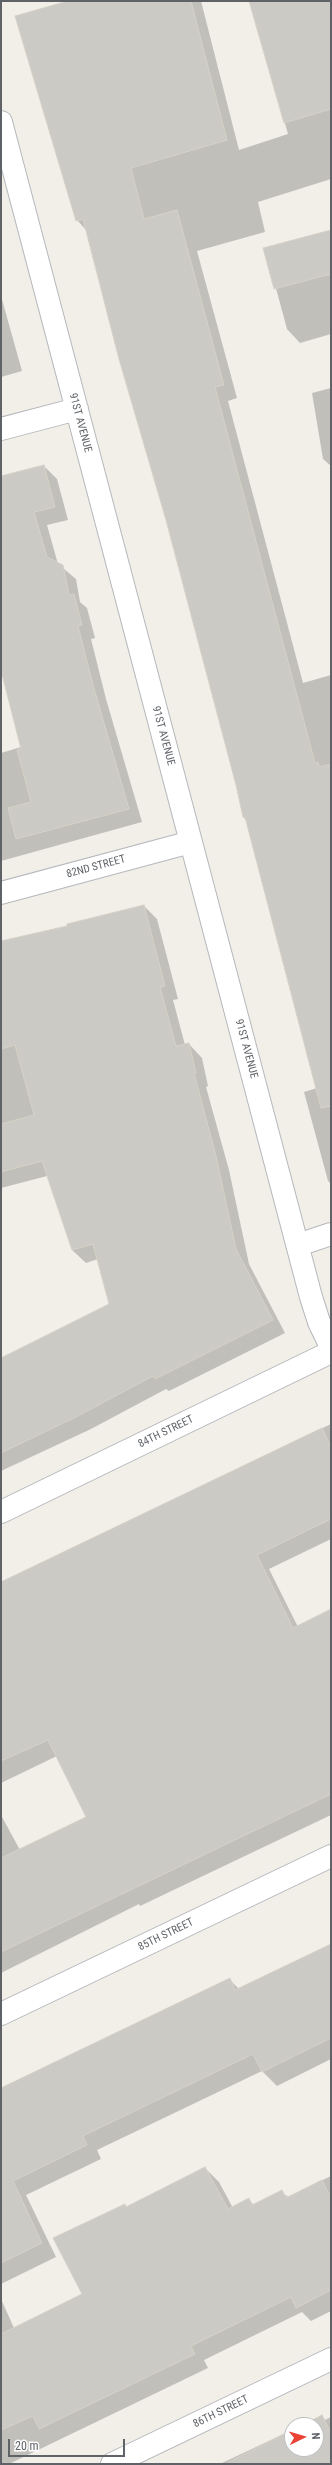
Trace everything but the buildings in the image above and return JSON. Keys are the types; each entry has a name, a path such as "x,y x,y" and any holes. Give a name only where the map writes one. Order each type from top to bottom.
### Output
{"street":[{"name":"91ST AVENUE","path":"1,122 319,1322 331,1347"},
{"path":"1,429 76,409"},
{"name":"82ND STREET","path":"1,892 191,842"},
{"path":"298,1244 331,1234"},
{"name":"84TH STREET","path":"1,1512 331,1352"},
{"name":"85TH STREET","path":"1,2014 331,1856"},
{"name":"86TH STREET","path":"112,2464 331,2359"}]}
